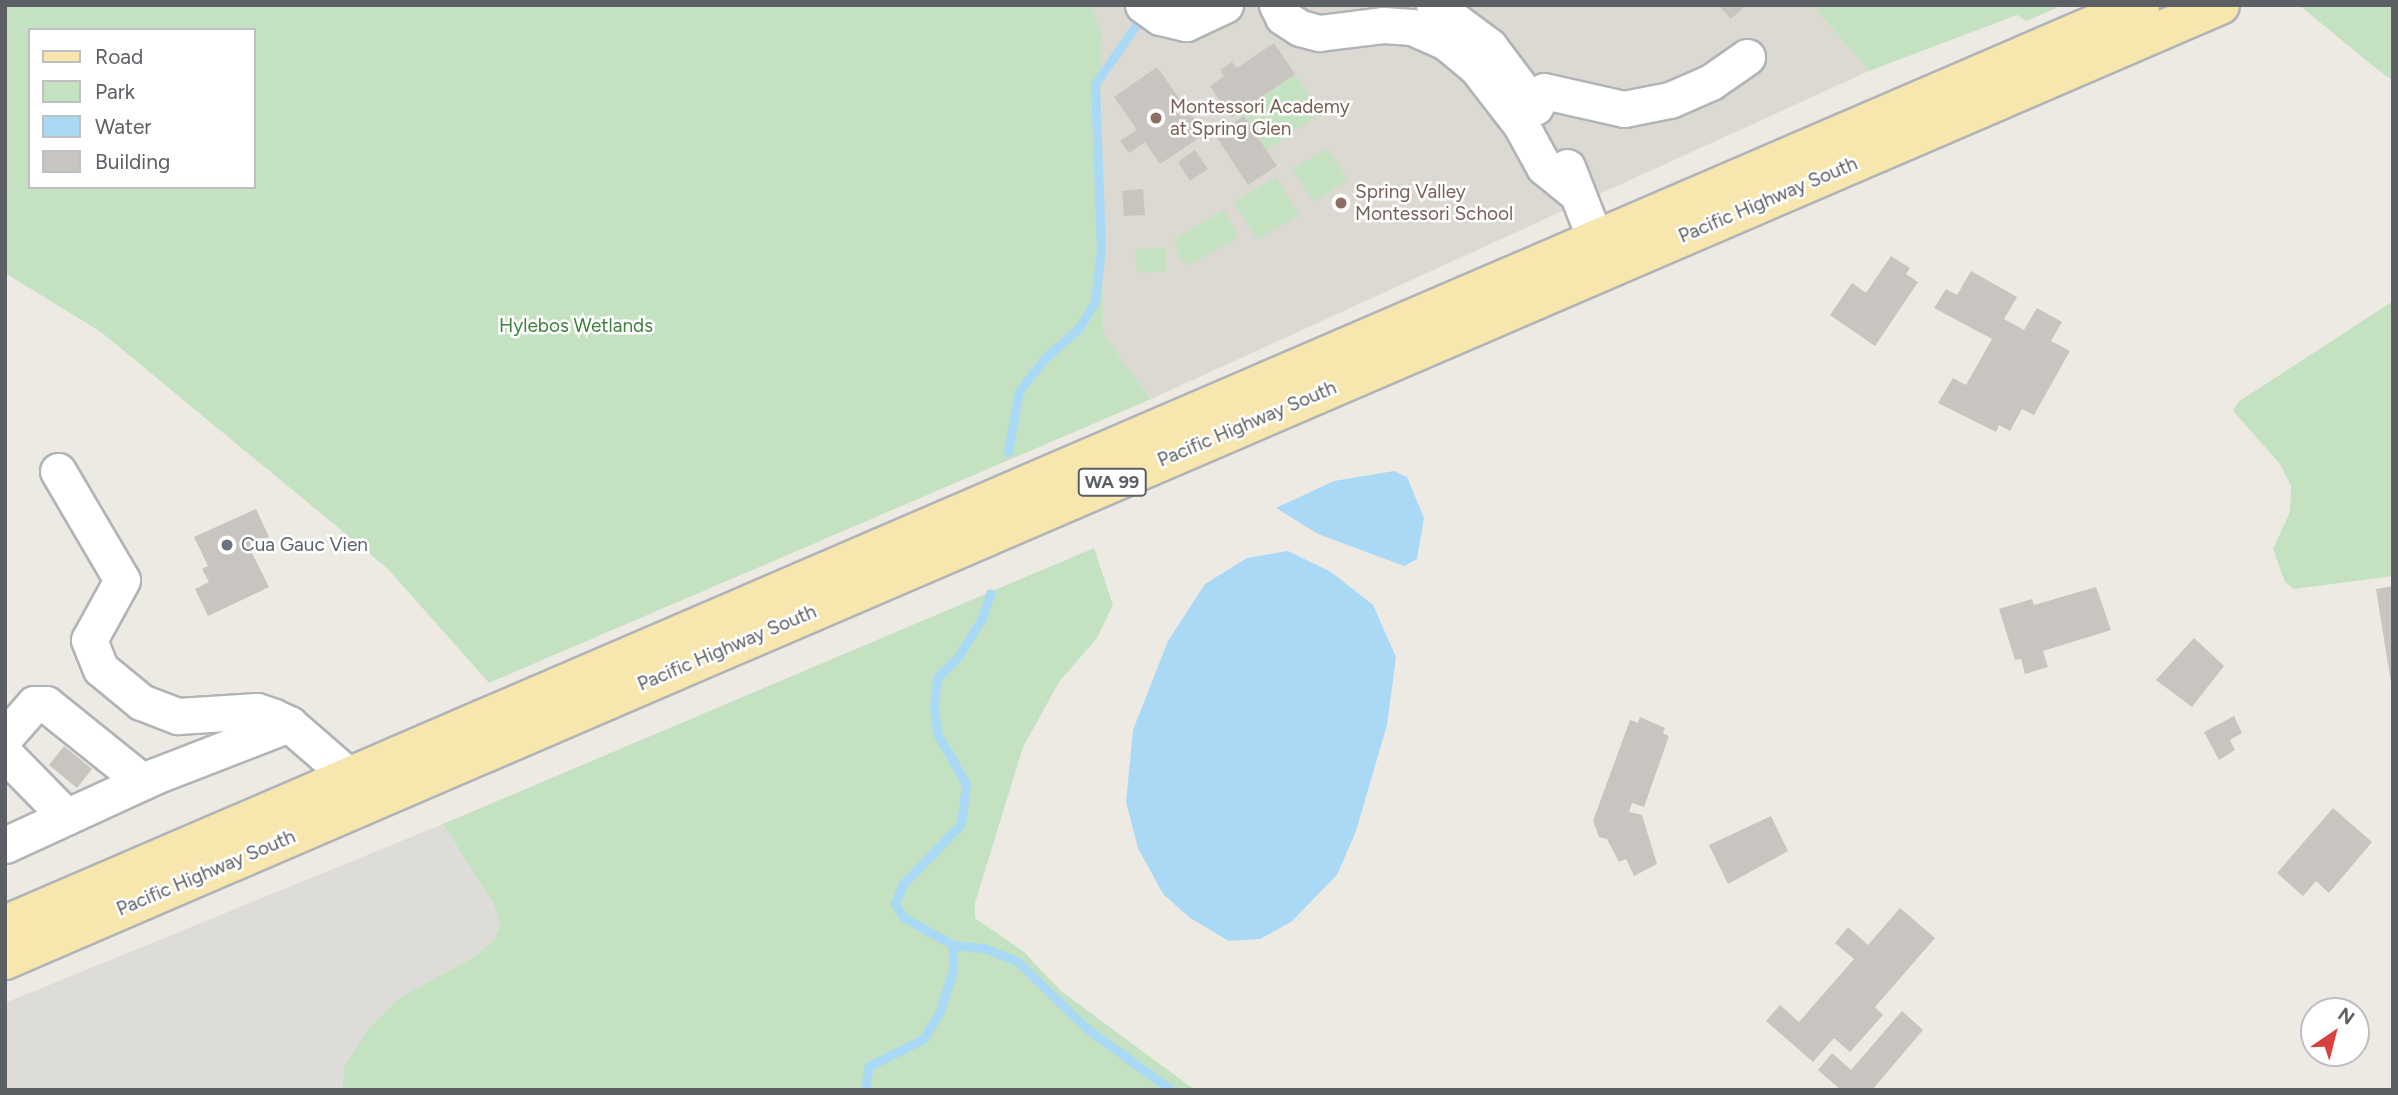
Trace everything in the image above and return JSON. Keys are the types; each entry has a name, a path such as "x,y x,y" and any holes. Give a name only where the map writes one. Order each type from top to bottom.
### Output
{"main road":[{"name":"Pacific Highway South","path":"5,925 2140,5"},
{"name":"Pacific Highway South","path":"5,960 1549,308 2220,5"}],"lane":[{"path":"1151,11 1186,23 1225,5"},
{"path":"1278,5 1283,17 1300,28 1319,33 1383,25 1412,27 1446,43 1477,68 1521,125 1544,167 1572,190"},
{"path":"1434,5 1489,46 1535,107 1564,157 1572,190 1595,241"},
{"path":"1535,107 1544,91 1624,109 1670,100 1711,82 1747,57"},
{"path":"58,471 122,580 89,640 101,669 141,702 178,716 257,711 289,724 350,777"},
{"path":"5,737 34,704 46,704 144,782"},
{"path":"5,845 144,782 289,724"},
{"path":"5,754 67,817"}],"shaded area":[{"name":"Spring Valley Montessori School","path":"1091,5 1812,5 1869,71 1151,399 1103,335 1101,31"},
{"path":"443,824 494,905 502,925 494,940 471,959 400,997 366,1031 344,1067 342,1090 5,1090 5,1003"}],"green space":[{"name":"Hylebos Wetlands","path":"5,5 1091,5 1101,31 1103,334 1151,399 489,683 387,568 101,332 5,273"},
{"path":"1812,5 2063,5 2026,21 2017,15 1869,71"},
{"path":"2299,5 2393,5 2393,81 2368,62"},
{"path":"1295,74 1321,113 1267,150 1245,116 1240,119 1237,114"},
{"path":"1327,148 1348,180 1314,202 1292,169"},
{"path":"1276,177 1299,215 1257,240 1234,202"},
{"path":"1224,210 1239,238 1189,265 1178,258 1175,239"},
{"path":"1165,248 1167,271 1137,273 1135,249"},
{"path":"2393,301 2393,576 2294,589 2285,582 2273,549 2290,512 2291,486 2280,464 2233,411 2238,402"},
{"path":"1094,548 1113,605 1097,638 1059,682 1023,747 975,903 975,918 1024,952 1061,991 1195,1090 342,1090 344,1067 366,1031 400,997 471,959 494,940 501,925 494,905 443,824"}],"water":[{"path":"1394,471 1407,477 1424,518 1417,559 1404,566 1318,534 1276,508 1334,481"},
{"path":"1288,551 1331,572 1373,605 1396,657 1387,725 1356,831 1337,875 1291,922 1260,939 1229,941 1190,918 1163,894 1138,848 1126,802 1133,730 1168,641 1205,584 1247,558"}],"building":[{"path":"1718,5 1746,5 1731,19"},
{"path":"1274,43 1295,74 1231,118 1210,86 1224,76 1220,70 1232,62 1237,68"},
{"path":"1157,67 1205,134 1160,164 1145,142 1129,153 1120,141 1137,130 1114,97"},
{"path":"1244,116 1277,166 1248,185 1215,135"},
{"path":"1195,150 1208,169 1190,181 1178,162"},
{"path":"1143,189 1145,215 1124,216 1122,191"},
{"path":"1891,256 1910,268 1906,274 1918,282 1875,346 1830,315 1852,283 1866,293"},
{"path":"1971,271 2017,297 2004,319 2024,330 2037,308 2062,322 2051,341 2070,351 2034,415 2022,409 2010,431 1999,425 1996,432 1938,403 1953,378 1966,385 1992,339 1934,308 1946,289 1957,295"},
{"path":"256,509 269,537 249,547 269,587 208,616 195,589 209,582 202,569 208,566 194,537"},
{"path":"2393,586 2393,683 2391,683 2376,589"},
{"path":"2096,587 2111,630 2043,651 2048,667 2025,674 2021,659 2015,660 1999,609 2032,599 2034,605"},
{"path":"2194,638 2224,666 2192,707 2156,680"},
{"path":"2234,716 2242,733 2230,740 2235,750 2219,760 2204,732"},
{"path":"1640,717 1665,728 1663,733 1669,736 1644,807 1632,803 1629,812 1642,815 1657,864 1634,876 1626,859 1619,862 1607,839 1599,837 1593,821 1630,720 1638,723"},
{"path":"64,746 92,769 77,788 49,765"},
{"path":"2333,808 2372,842 2329,893 2316,881 2303,896 2277,873"},
{"path":"1771,816 1788,851 1728,884 1709,845"},
{"path":"1900,908 1935,938 1875,1007 1883,1015 1850,1052 1834,1038 1813,1062 1766,1021 1780,1005 1799,1022 1854,959 1835,943 1848,927 1868,945"},
{"path":"1902,1011 1923,1030 1872,1090 1841,1090 1818,1070 1832,1053 1851,1070"}],"waterway":[{"path":"1008,452 1019,391 1045,358 1079,328 1095,301 1101,248 1095,84 1143,15"},
{"path":"865,1090 869,1066 923,1039 939,1013 953,971 953,945 903,917 895,903 903,884 961,824 966,784 937,733 934,706 937,678 958,657 982,618 990,593"},
{"path":"953,945 984,948 1018,962 1086,1028 1171,1090"}],"place":[{"name":"Montessori Academy at Spring Glen","path":"1156,118"},
{"name":"Spring Valley Montessori School","path":"1341,203"},
{"name":"Cua Gauc Vien","path":"227,545"}]}
